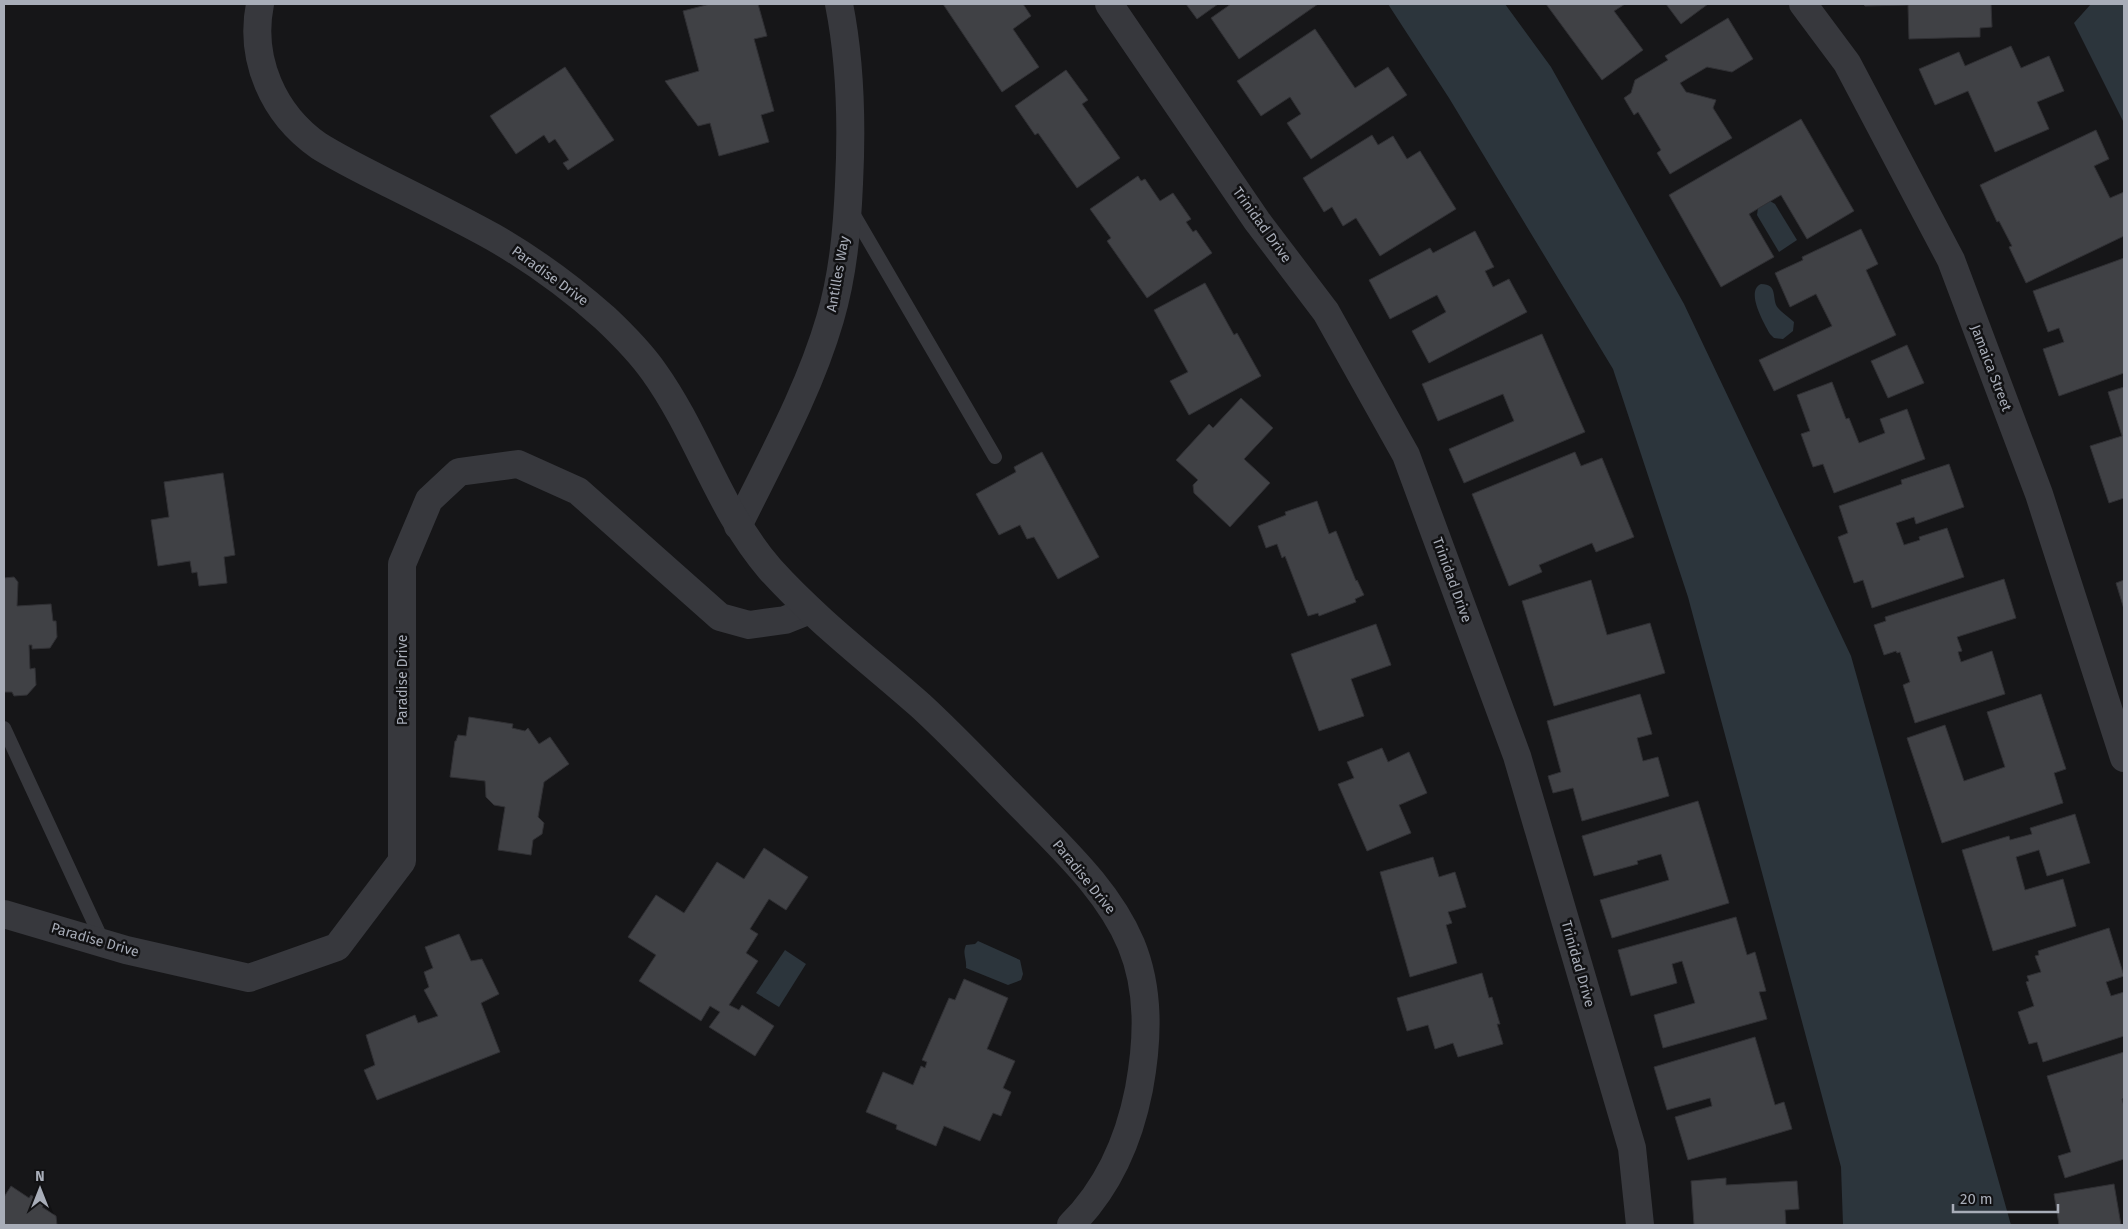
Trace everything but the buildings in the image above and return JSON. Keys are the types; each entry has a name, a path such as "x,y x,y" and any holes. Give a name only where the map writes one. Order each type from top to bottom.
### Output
{"street":[{"name":"Paradise Drive","path":"260,4 257,32 259,54 271,92 282,111 299,129 337,157 469,224 527,258 559,280 604,317 632,345 666,390 738,526 759,555 810,610 923,708 1045,830 1108,903 1130,943 1141,978 1145,1007 1144,1054 1137,1098 1116,1163 1096,1197 1071,1225"},
{"name":"Antilles Way","path":"738,526 796,406 827,327 838,290 848,205 850,100 848,63 838,4"},
{"name":"Trinidad Drive","path":"1109,4 1257,221 1326,312 1406,455 1517,756 1632,1148 1640,1225"},
{"name":"Jamaica Street","path":"1803,4 1847,63 1951,260 2039,494 2124,758"},
{"name":"Paradise Drive","path":"4,914 103,943 249,978 337,947 402,861 402,564 429,500 459,472 518,464 578,491 720,617 749,626 786,620 810,610"}],"lane":[{"path":"848,205 996,457"},
{"path":"4,728 103,943"}],"shaded area":[{"path":"1388,4 1505,4 1551,67 1684,304 1851,656 2011,1225 1843,1225 1841,1167 1688,597 1613,369 1449,98"},
{"path":"2091,4 2124,4 2124,123 2074,23"},
{"path":"1770,201 1775,204 1797,240 1779,252 1757,215 1758,208"},
{"path":"1761,284 1770,286 1778,308 1794,322 1793,331 1783,339 1774,338 1770,334 1757,308 1755,293"},
{"path":"978,941 1020,960 1023,974 1021,980 1008,985 966,968 964,951 966,945 975,944"},
{"path":"785,950 806,964 779,1007 756,993"}]}
